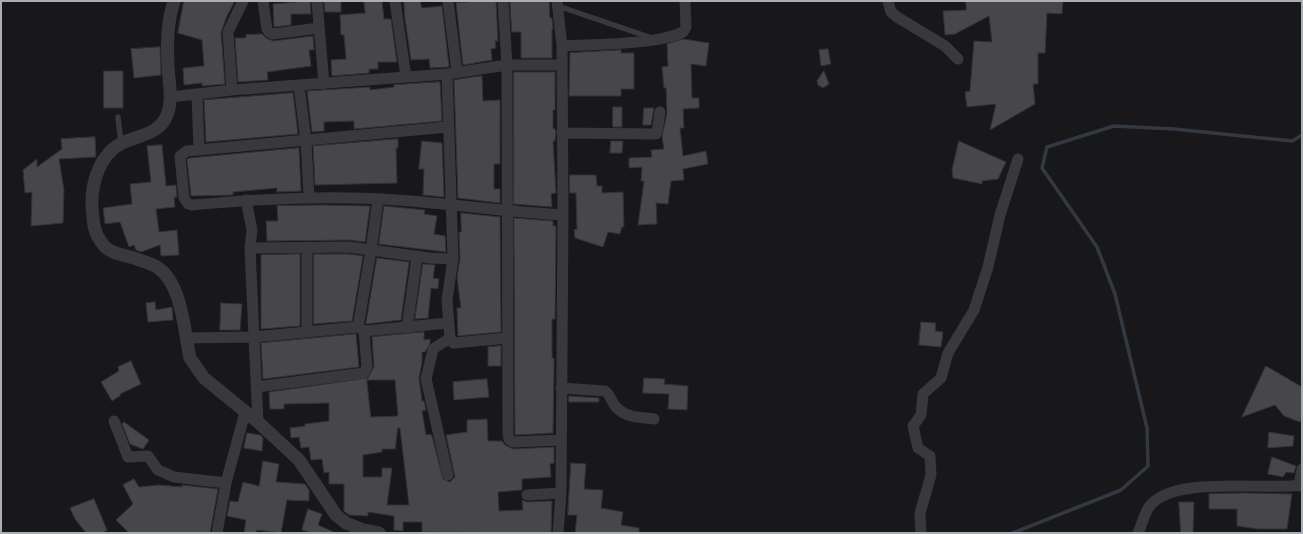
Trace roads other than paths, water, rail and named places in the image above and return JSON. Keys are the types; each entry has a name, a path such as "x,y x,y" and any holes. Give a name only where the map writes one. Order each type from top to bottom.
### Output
{"street":[{"path":"174,1 168,28 170,97 167,115 160,126 143,136 121,144 108,154 101,164 96,177 92,199 93,226 102,245 111,251 156,267 171,280 176,289 190,358 194,367 204,378 258,422 270,435 299,460 336,515 346,523 363,530 379,533"},
{"path":"232,90 228,32 242,1"},
{"path":"263,1 267,29 273,34 319,28"},
{"path":"317,1 324,84"},
{"path":"396,1 406,77"},
{"path":"448,1 452,73 448,127 453,259 448,290 448,323 450,338 453,343 508,338"},
{"path":"503,1 507,65 509,439 513,442 560,440"},
{"path":"562,46 657,40 684,32 686,26 685,1"},
{"path":"888,1 891,12 897,17 945,46 958,59"},
{"path":"557,3 562,46 563,215 560,440 561,493 558,533"},
{"path":"170,97 232,90 300,86 452,73 507,65 562,65"},
{"path":"300,86 306,141 309,197"},
{"path":"197,94 199,150"},
{"path":"562,133 656,134 660,112"},
{"path":"448,127 187,151 180,156 185,202 192,205 246,200 309,197 378,199 508,212 563,215"},
{"path":"921,533 920,513 931,475 930,456 918,448 914,426 922,415 923,394 941,378 948,353 974,310 988,267 1000,215 1018,159"},
{"path":"256,387 364,373 367,367 361,329 378,199"},
{"path":"246,200 252,230 250,248 258,422"},
{"path":"250,248 307,246 349,247 453,259"},
{"path":"307,246 307,332"},
{"path":"407,328 417,256"},
{"path":"186,338 254,337 307,332 407,328 448,323"},
{"path":"448,475 426,379 433,350 450,338"},
{"path":"561,388 605,391 610,395 615,406 628,416 654,419"},
{"path":"217,533 226,483 245,412"},
{"path":"114,421 128,457 148,456 158,470 174,477 226,483"},
{"path":"1138,533 1150,507 1160,498 1173,493 1211,486 1300,486 1302,469"},
{"path":"527,495 561,493"}],"lane":[{"path":"557,3 657,40"},
{"path":"118,117 121,144"}],"waterway":[{"path":"1013,533 1121,490 1148,466 1147,428 1115,294 1097,247 1042,168 1047,147 1114,126 1174,129 1292,141 1302,135"}]}
